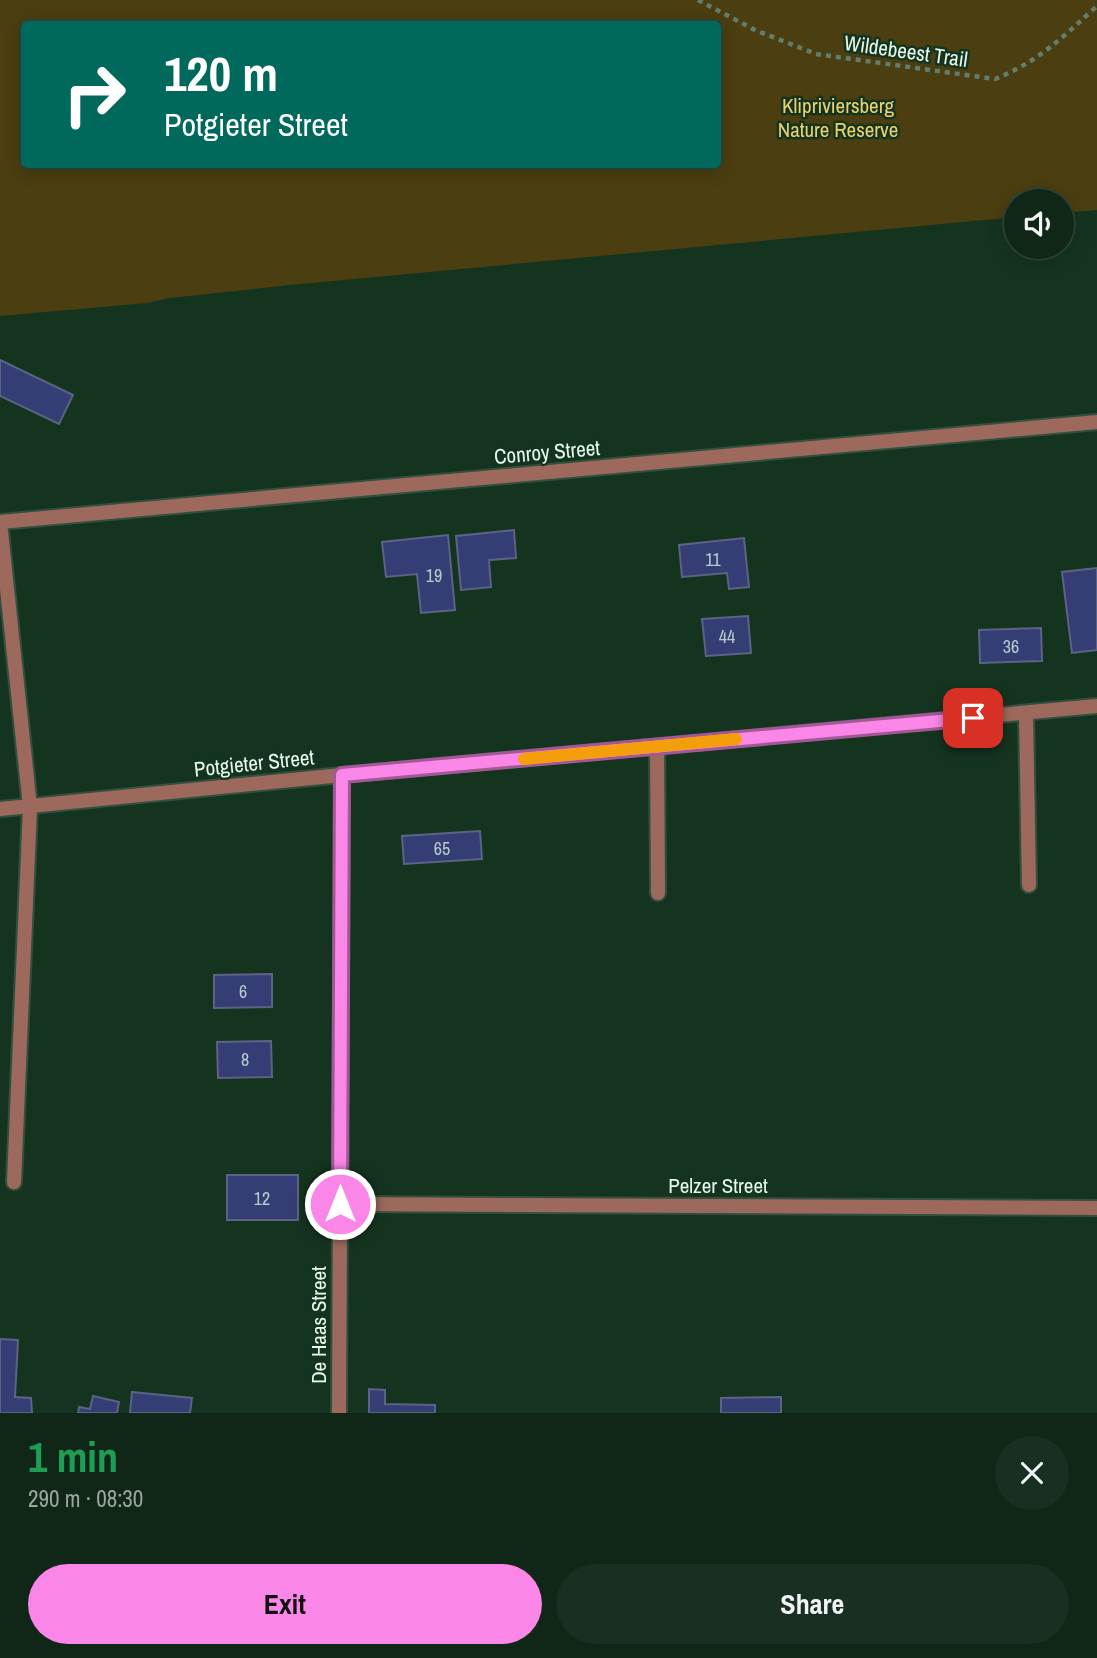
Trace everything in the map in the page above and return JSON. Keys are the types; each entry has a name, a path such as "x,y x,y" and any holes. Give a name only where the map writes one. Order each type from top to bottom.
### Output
{"street":[{"name":"Conroy Street","path":"0,522 1097,422"},
{"path":"0,522 30,807 14,1182"},
{"name":"Potgieter Street","path":"0,809 1097,706"},
{"path":"1026,713 1029,885"},
{"path":"657,747 658,893"},
{"name":"De Haas Street","path":"339,1413 342,775"},
{"name":"Pelzer Street","path":"340,1204 1097,1208"}],"path":[{"name":"Wildebeest Trail","path":"698,0 755,30 816,54 995,79 1018,70 1050,49 1097,6"}],"green space":[{"name":"Klipriviersberg Nature Reserve","path":"0,0 1097,0 1097,210 1074,212 1074,189 1004,189 1004,218 170,298 147,303 0,316"}],"building":[{"path":"0,360 73,395 59,424 0,396"},
{"path":"514,530 516,558 489,560 491,587 461,590 456,536"},
{"path":"448,535 455,610 421,613 417,574 386,577 382,542"},
{"path":"744,538 749,587 729,589 727,573 682,577 679,545"},
{"path":"1097,568 1097,650 1072,653 1062,572"},
{"path":"748,616 751,653 706,656 702,619"},
{"path":"1041,628 1042,661 980,663 979,630"},
{"path":"480,831 482,859 404,864 402,836"},
{"path":"272,974 272,1007 214,1008 214,975"},
{"path":"271,1041 272,1077 218,1078 217,1042"},
{"path":"227,1175 298,1175 298,1220 227,1220"},
{"path":"0,1339 18,1340 15,1397 31,1398 32,1413 0,1413"},
{"path":"369,1389 385,1390 385,1404 435,1405 435,1413 369,1413"},
{"path":"132,1392 192,1398 190,1413 130,1413"},
{"path":"93,1396 119,1402 117,1413 78,1413 79,1407 90,1409"},
{"path":"781,1397 781,1413 721,1413 721,1398"}],"slow traffic":[{"path":"524,759 736,739"}],"route":[{"path":"340,1204 342,775 973,718"}]}
